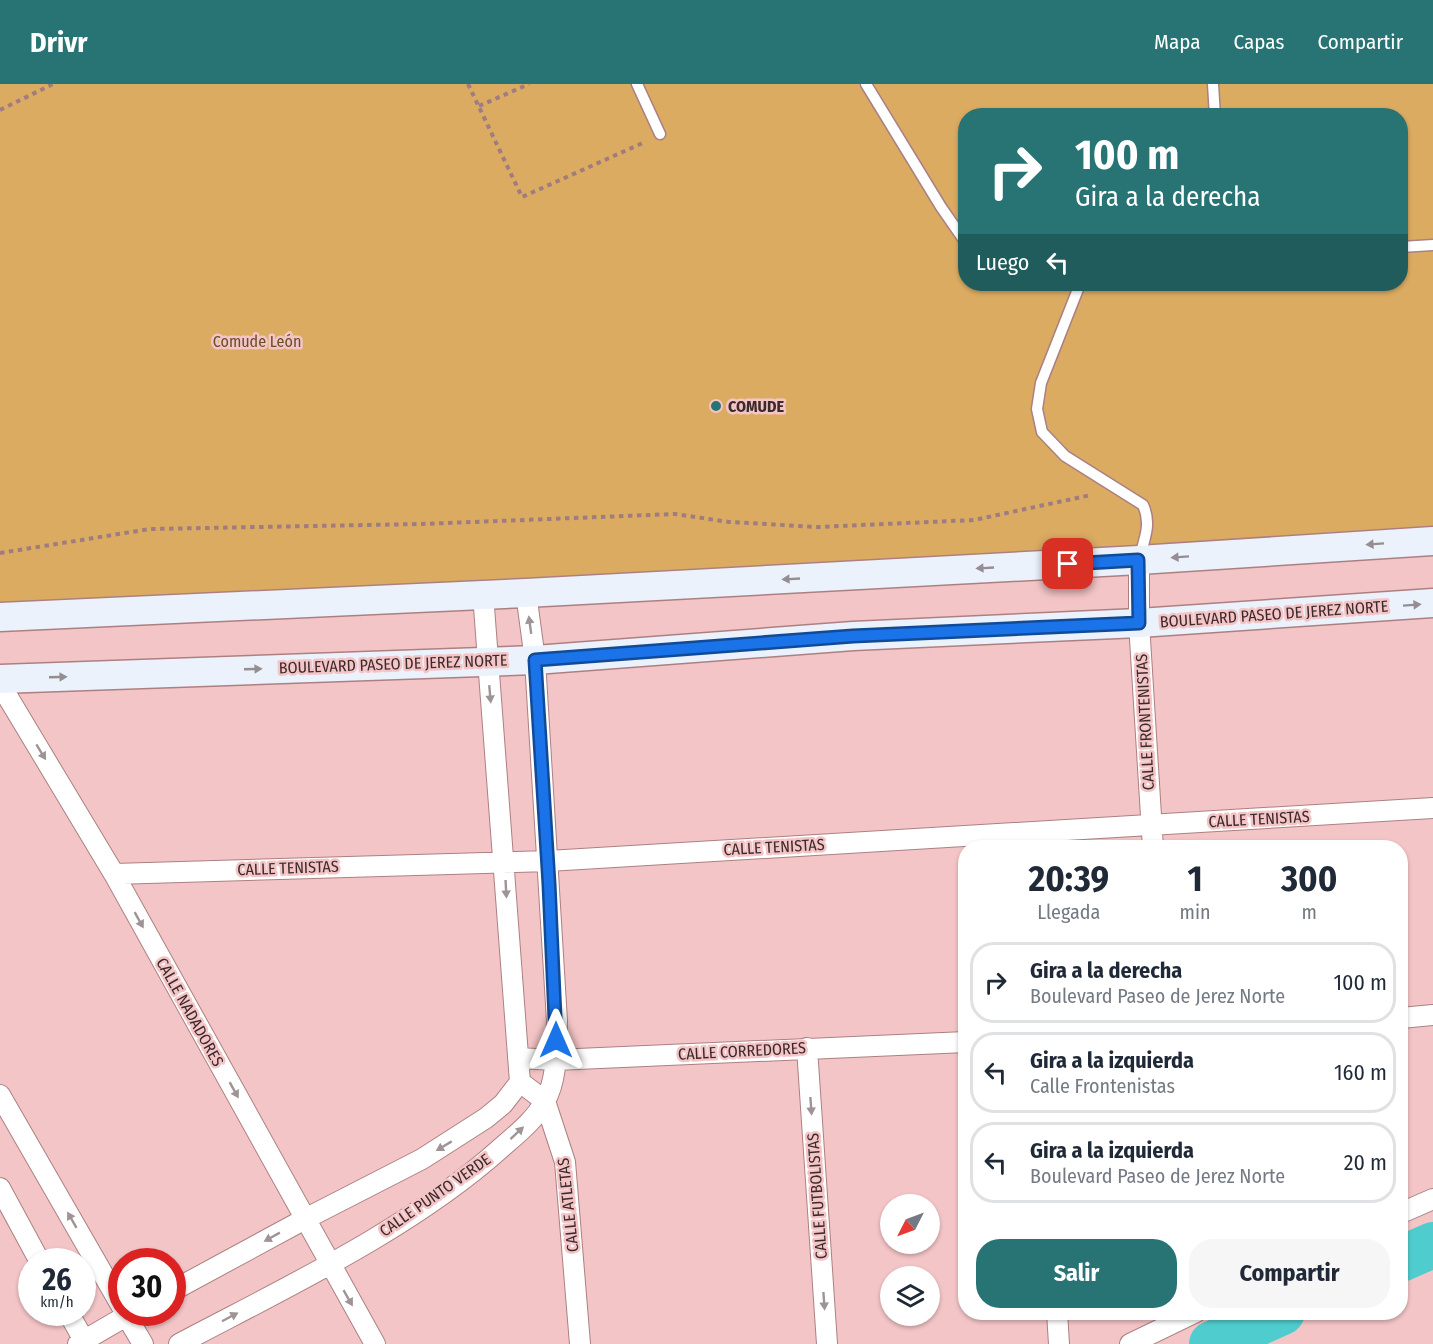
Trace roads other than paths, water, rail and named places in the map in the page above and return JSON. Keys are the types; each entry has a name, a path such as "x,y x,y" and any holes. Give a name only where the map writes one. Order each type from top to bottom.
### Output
{"main road":[{"path":"0,617 526,593 1138,560 1433,541"},
{"name":"BOULEVARD PASEO DE JEREZ NORTE","path":"0,679 535,660 853,636 1139,623 1433,603"}],"street":[{"name":"CALLE FRONTENISTAS","path":"1138,560 1139,623 1152,840"},
{"name":"CALLE PUNTO VERDE","path":"179,1344 329,1265 413,1213 485,1162 531,1121 545,1101 554,1078 557,1021 535,660 526,593"},
{"path":"483,594 520,1082 545,1101"},
{"name":"CALLE NADADORES","path":"0,684 114,874 329,1265 375,1344"},
{"name":"CALLE TENISTAS","path":"114,874 548,861 1433,808"},
{"path":"1408,1017 1433,1015"},
{"name":"CALLE CORREDORES","path":"518,1058 555,1060 958,1042"},
{"name":"CALLE FUTBOLISTAS","path":"807,1048 826,1344"},
{"name":"CALLE PUNTO VERDE","path":"186,1283 422,1159 466,1132 503,1104 520,1082"},
{"path":"0,1095 108,1281"},
{"name":"CALLE ATLETAS","path":"545,1101 565,1162 580,1344"},
{"path":"0,1188 32,1248"},
{"path":"1408,1210 1433,1199"},
{"path":"1058,1320 1059,1344"},
{"path":"1130,1344 1180,1320"},
{"path":"74,1326 82,1343 108,1325"},
{"path":"133,1326 142,1344"}],"lane":[{"path":"637,84 660,134"},
{"path":"866,84 958,231"},
{"path":"1214,84 1215,108"},
{"path":"1408,247 1433,245"},
{"path":"1077,291 1041,383 1037,409 1042,432 1065,456 1143,505 1148,525 1138,560"}],"waterway":[{"path":"1408,1256 1433,1245"},
{"path":"1212,1344 1264,1320"}],"place":[{"name":"COMUDE","path":"716,406"}],"park label":[{"name":"Comude León","path":"257,341"}]}
